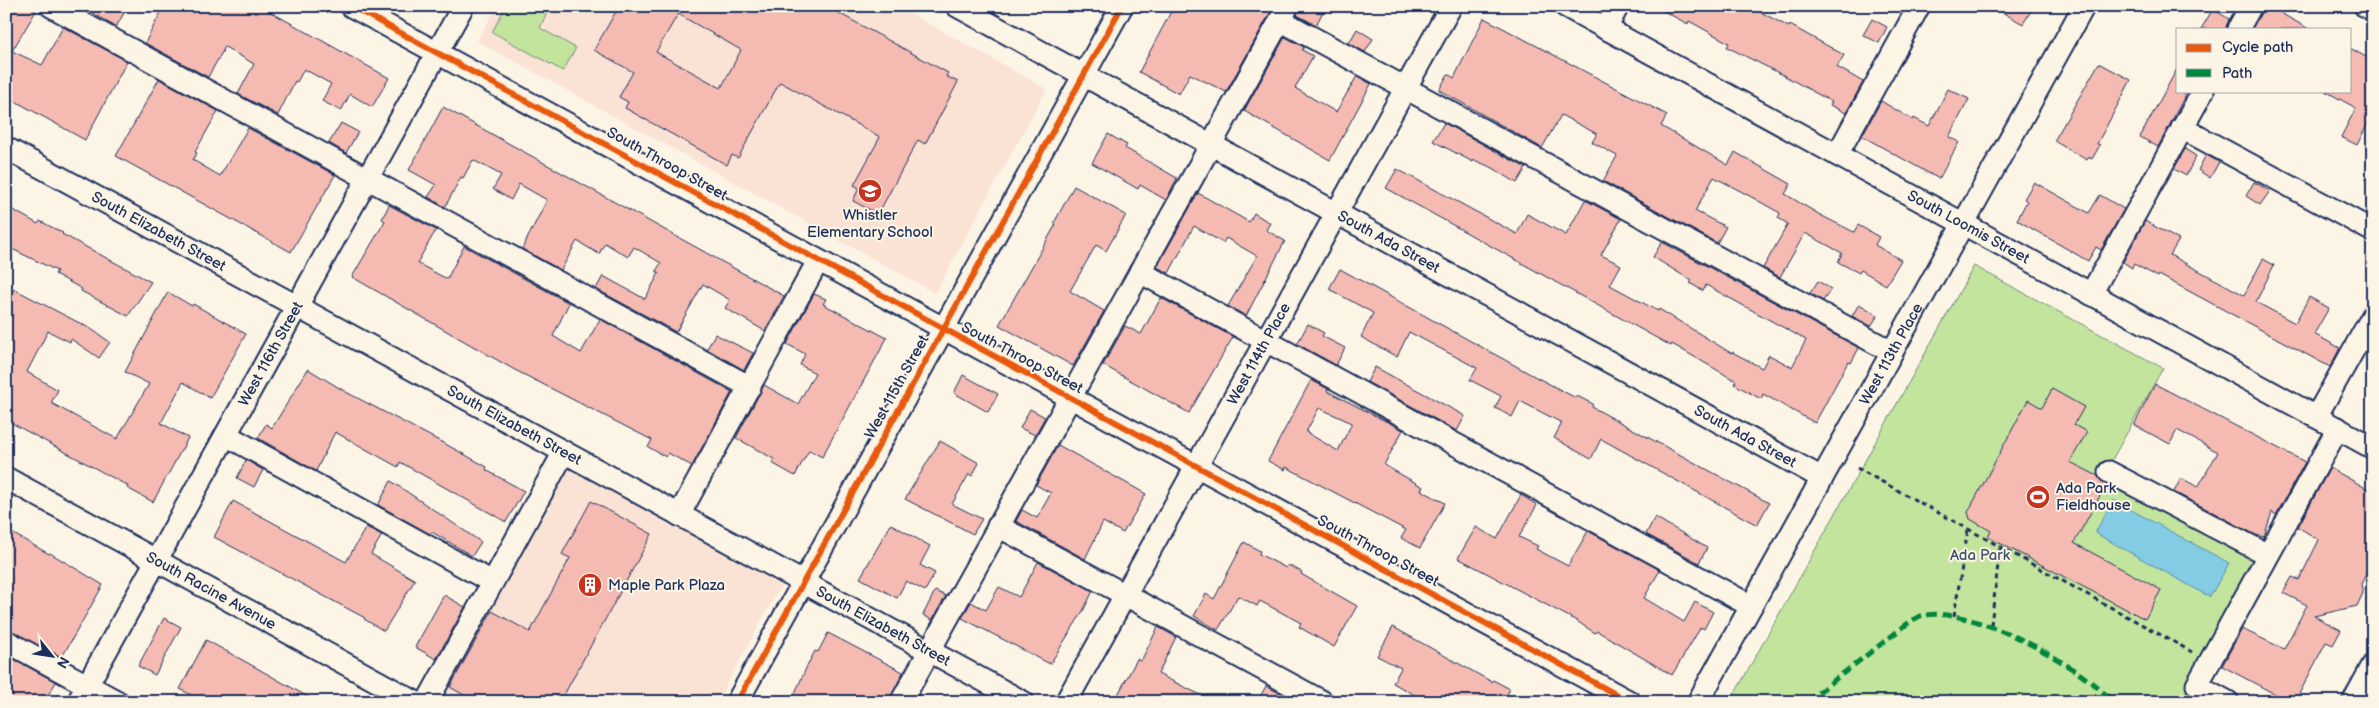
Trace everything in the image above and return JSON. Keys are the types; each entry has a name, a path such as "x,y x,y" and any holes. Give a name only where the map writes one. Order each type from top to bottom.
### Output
{"street":[{"path":"51,6 750,387"},
{"name":"South Throop Street","path":"351,6 943,330 1630,702"},
{"name":"West 116th Street","path":"82,693 463,6"},
{"name":"West 115th Street","path":"737,702 1122,6"},
{"name":"West 114th Place","path":"1066,702 1451,6"},
{"name":"South Loomis Street","path":"1565,6 2373,448"},
{"path":"1606,29 1618,6"},
{"path":"1837,155 1919,6"},
{"name":"West 113th Place","path":"1698,702 2084,6"},
{"path":"2239,28 2250,6"},
{"path":"2365,6 2373,10"},
{"name":"South Ada Street","path":"960,7 1822,478"},
{"path":"901,702 1284,13 1406,88 1892,352"},
{"path":"2091,294 2202,92"},
{"path":"2182,128 2373,231"},
{"name":"South Elizabeth Street","path":"6,148 1022,702"},
{"path":"679,515 818,261"},
{"path":"1140,272 1751,606"},
{"path":"2316,417 2373,314"},
{"path":"2228,702 2197,685 2338,428"},
{"path":"226,435 492,582"},
{"path":"427,702 564,452"},
{"path":"2109,472 2268,555"},
{"name":"South Racine Avenue","path":"6,478 415,702"},
{"path":"998,526 1322,702"},
{"path":"6,641 82,693 118,702"},
{"path":"2352,702 2373,666"}],"path":[{"path":"1858,468 2198,656"},
{"path":"1954,616 1968,529"},
{"path":"1991,625 2000,547"},
{"path":"712,702 714,696"},
{"path":"2168,702 2175,702"}],"shaded area":[{"name":"Whistler Elementary School","path":"497,6 897,6 1047,89 935,293 477,41"},
{"name":"Maple Park Plaza","path":"565,459 784,580 717,702 432,702"}],"green space":[{"path":"506,6 536,6 547,13 540,28 576,48 563,71 492,32"},
{"name":"Ada Park","path":"1974,266 2163,368 2103,476 2258,559 2185,695 2197,702 1730,702"}],"water":[{"path":"2113,500 2229,563 2210,597 2095,533"}],"building":[{"path":"6,6 27,6 36,11 12,51 42,65 63,27 127,61 85,140 6,96"},
{"path":"80,6 128,6 116,27"},
{"path":"164,6 260,6 389,78 372,107 350,94 341,111 322,101 331,84 304,69 297,82 295,81 278,115 238,94 254,64 225,47 208,77 145,43"},
{"path":"619,6 826,6 948,73 946,76 958,82 925,144 918,140 878,214 853,201 859,188 854,185 880,137 780,82 738,158 732,155 727,165 625,108 628,102 619,97 633,72 594,50","holes":["678,14 741,50 721,88 656,52"]},
{"path":"1174,6 1274,6 1226,92 1190,74 1179,94 1139,72"},
{"path":"1300,6 1326,6 1316,25 1297,15"},
{"path":"1654,6 1749,6 1789,27 1790,25 1844,55 1837,67 1863,82 1846,113 1830,105 1832,102 1727,47 1729,43 1689,21 1688,24"},
{"path":"1991,6 2034,6 2023,24"},
{"path":"2263,6 2268,6 2307,28 2252,28"},
{"path":"2213,9 2229,19 2226,28 2202,28"},
{"path":"1484,18 1667,115 1661,126 1728,165 1735,152 1791,184 1785,194 1822,216 1854,232 1858,225 1879,237 1875,245 1901,260 1886,285 1861,270 1859,273 1838,262 1842,253 1805,233 1780,277 1763,268 1788,224 1778,218 1780,213 1746,194 1714,177 1695,211 1726,227 1717,243 1603,181 1617,156 1592,142 1597,134 1561,115 1542,148 1439,90 1448,74 1454,78"},
{"path":"1872,19 1887,27 1879,43 1863,35"},
{"path":"1357,29 1373,39 1365,52 1349,43"},
{"path":"1285,37 1304,47 1302,50 1313,56 1295,88 1336,112 1357,76 1371,84 1330,160 1244,111"},
{"path":"2352,49 2373,61 2373,113 2357,145 2341,137 2356,108 2327,92 2352,92"},
{"path":"2099,63 2131,80 2097,144 2100,145 2092,159 2088,157 2087,160 2054,141"},
{"path":"2176,71 2176,92 2186,94 2158,147 2140,137"},
{"path":"159,79 218,111 195,152 197,153 193,160 220,176 248,128 335,175 291,252 116,156"},
{"path":"1948,89 1969,99 1949,137 1959,142 1939,179 1862,136 1881,101 1913,120 1914,118 1929,126"},
{"path":"443,107 784,296 765,331 725,308 730,300 703,284 676,332 596,289 603,276 645,299 659,273 656,271 661,263 634,247 628,257 605,243 599,254 577,241 561,270 522,249 547,200 519,184 511,200 493,189 501,175 473,160 463,178 461,177 445,207 428,197 436,185 409,170"},
{"path":"341,123 358,132 346,153 329,143"},
{"path":"1444,123 1526,168 1517,183 1493,168 1474,160 1473,162 1433,141"},
{"path":"1108,134 1127,145 1125,148 1177,178 1166,200 1140,185 1138,189 1092,163"},
{"path":"2185,149 2196,156 2186,176 2174,169"},
{"path":"2206,155 2219,162 2210,178 2198,170"},
{"path":"1397,169 1517,234 1527,214 1566,235 1585,200 1621,219 1601,255 1621,265 1610,285 1658,311 1659,309 1731,353 1762,368 1769,355 1792,367 1806,340 1706,285 1703,291 1690,283 1692,281 1653,257 1662,242 1859,348 1851,363 1848,362 1815,423 1763,394 1761,399 1734,384 1736,381 1672,344 1671,346 1386,188"},
{"path":"2034,182 2089,213 2100,195 2124,209 2101,250 2096,247 2088,261 2017,220 2027,201 2024,199"},
{"path":"2254,182 2270,191 2260,205 2246,196"},
{"path":"1074,186 1126,215 1106,251 1096,245 1070,291 1104,311 1073,366 999,325 1056,224 1054,223"},
{"path":"1198,193 1249,222 1254,213 1270,223 1266,230 1285,241 1246,316 1228,306 1257,256 1226,238 1223,243 1194,226 1169,273 1157,267"},
{"path":"389,205 436,230 417,263 447,279 464,246 569,303 553,336 581,353 600,319 732,392 692,466 668,453 666,457 648,447 652,440 513,369 352,277 385,221 382,219"},
{"path":"6,206 38,224 40,221 63,233 151,282 128,316 81,291 82,289 55,274 57,271 6,246"},
{"path":"2145,221 2179,240 2170,255 2244,295 2263,259 2274,265 2256,302 2295,323 2309,297 2329,308 2314,334 2340,348 2330,367 2159,275 2158,277 2134,264 2132,268 2123,262"},
{"path":"1340,269 1534,376 1576,398 1577,396 1593,404 1592,407 1769,503 1757,525 1601,439 1591,459 1554,438 1562,423 1520,401 1512,417 1495,408 1501,396 1470,380 1477,368 1409,332 1397,357 1361,337 1373,313 1329,289"},
{"path":"1818,281 1831,289 1823,301 1810,293"},
{"path":"14,289 91,329 110,342 99,358 71,339 70,342 48,331 27,372 58,390 51,403 117,439 149,384 125,372 168,292 246,334 210,398 183,382 161,423 188,438 153,502 127,488 128,486 6,420 6,305"},
{"path":"814,294 826,299 823,304 887,338 822,457 809,450 795,476 772,463 774,459 736,438 764,385 798,404 815,373 800,365 805,354 787,344"},
{"path":"1161,298 1233,337 1189,413 1103,365 1125,326 1141,334"},
{"path":"1859,304 1878,315 1871,326 1852,316"},
{"path":"1308,324 1324,333 1322,336 1345,348 1336,365 1297,344"},
{"path":"715,334 753,353 744,370 707,349"},
{"path":"1375,367 1465,416 1457,431 1367,382"},
{"path":"308,369 346,392 487,467 486,470 524,491 506,522 400,462 398,467 335,432 316,471 258,438 266,424 272,428"},
{"path":"963,375 998,394 988,412 954,393"},
{"path":"1311,380 1328,389 1327,391 1403,430 1384,465 1423,487 1421,490 1445,503 1420,548 1401,538 1406,530 1286,467 1285,470 1268,461","holes":["1319,408 1352,423 1338,451 1306,432"]},
{"path":"2155,384 2305,462 2276,515 2272,512 2264,537 2256,535 2174,492 2181,478 2198,487 2218,452 2177,430 2170,444 2134,425"},
{"name":"Ada Park Fieldhouse","path":"2052,389 2084,407 2074,425 2087,432 2070,462 2098,476 2106,485 2074,543 2161,590 2145,619 1988,537 1991,531 1970,519 1968,512 2028,400 2042,408"},
{"path":"1030,409 1045,417 1035,435 1020,428"},
{"path":"940,441 979,463 972,476 969,474 952,504 982,519 973,534 905,499"},
{"path":"1058,445 1146,494 1123,533 1103,522 1085,559 1016,521 1022,510 1037,518 1051,493 1036,485"},
{"path":"246,460 263,470 254,487 237,478"},
{"path":"2330,468 2373,492 2373,561 2361,584 2363,593 2357,606 2314,616 2341,630 2333,645 2326,642 2295,702 2290,702 2222,666 2242,629 2284,649 2307,605 2283,593 2292,577 2299,580 2319,540 2298,527"},
{"path":"391,481 481,542 472,556 432,532 430,534 378,505"},
{"path":"1521,495 1537,505 1519,537 1538,546 1536,549 1568,566 1588,531 1660,570 1644,598 1684,622 1695,602 1713,612 1704,629 1701,627 1672,675 1597,631 1595,633 1575,620 1458,558 1476,527 1497,539"},
{"path":"233,501 346,562 366,527 382,535 371,554 415,580 384,631 365,618 214,537"},
{"name":"Maple Park Plaza","path":"591,501 652,534 560,702 476,702 450,687 492,611 530,632 570,558 562,554"},
{"path":"1655,517 1707,548 1699,563 1646,534"},
{"path":"891,524 930,546 920,565 935,573 925,591 906,581 897,598 860,578"},
{"path":"12,533 103,585 62,657 6,629 6,543"},
{"path":"1244,542 1260,551 1259,554 1286,568 1288,565 1302,572 1301,574 1357,606 1334,647 1299,627 1301,623 1260,601 1257,606 1238,596 1218,630 1194,616 1206,594 1214,599"},
{"path":"1038,562 1093,591 1083,611 1050,664 962,618 971,602 986,610 999,587 1019,597"},
{"path":"935,591 946,596 932,620 923,615"},
{"path":"444,595 465,607 436,659 415,647"},
{"path":"164,618 181,627 155,675 138,666"},
{"path":"1158,627 1176,637 1158,674 1215,702 1114,702 1137,659 1141,661"},
{"path":"1393,627 1492,682 1493,680 1510,689 1503,702 1427,702 1393,683 1401,668 1377,656"},
{"path":"828,633 903,672 889,702 791,702 815,651 818,652"},
{"path":"206,640 317,702 204,702 180,689"},
{"path":"6,655 56,682 44,702 6,702"},
{"path":"1266,686 1296,702 1257,702"}],"marked path":[{"path":"1806,702 1911,621 1923,615 1946,615 1971,620 1998,629 2052,656 2097,687 2113,702"}],"cycle path":[{"path":"351,6 1630,702"},
{"path":"737,702 1122,6"}],"place":[{"name":"Whistler Elementary School","path":"870,191"},
{"name":"Ada Park Fieldhouse","path":"2038,497"},
{"name":"Maple Park Plaza","path":"590,585"}]}
